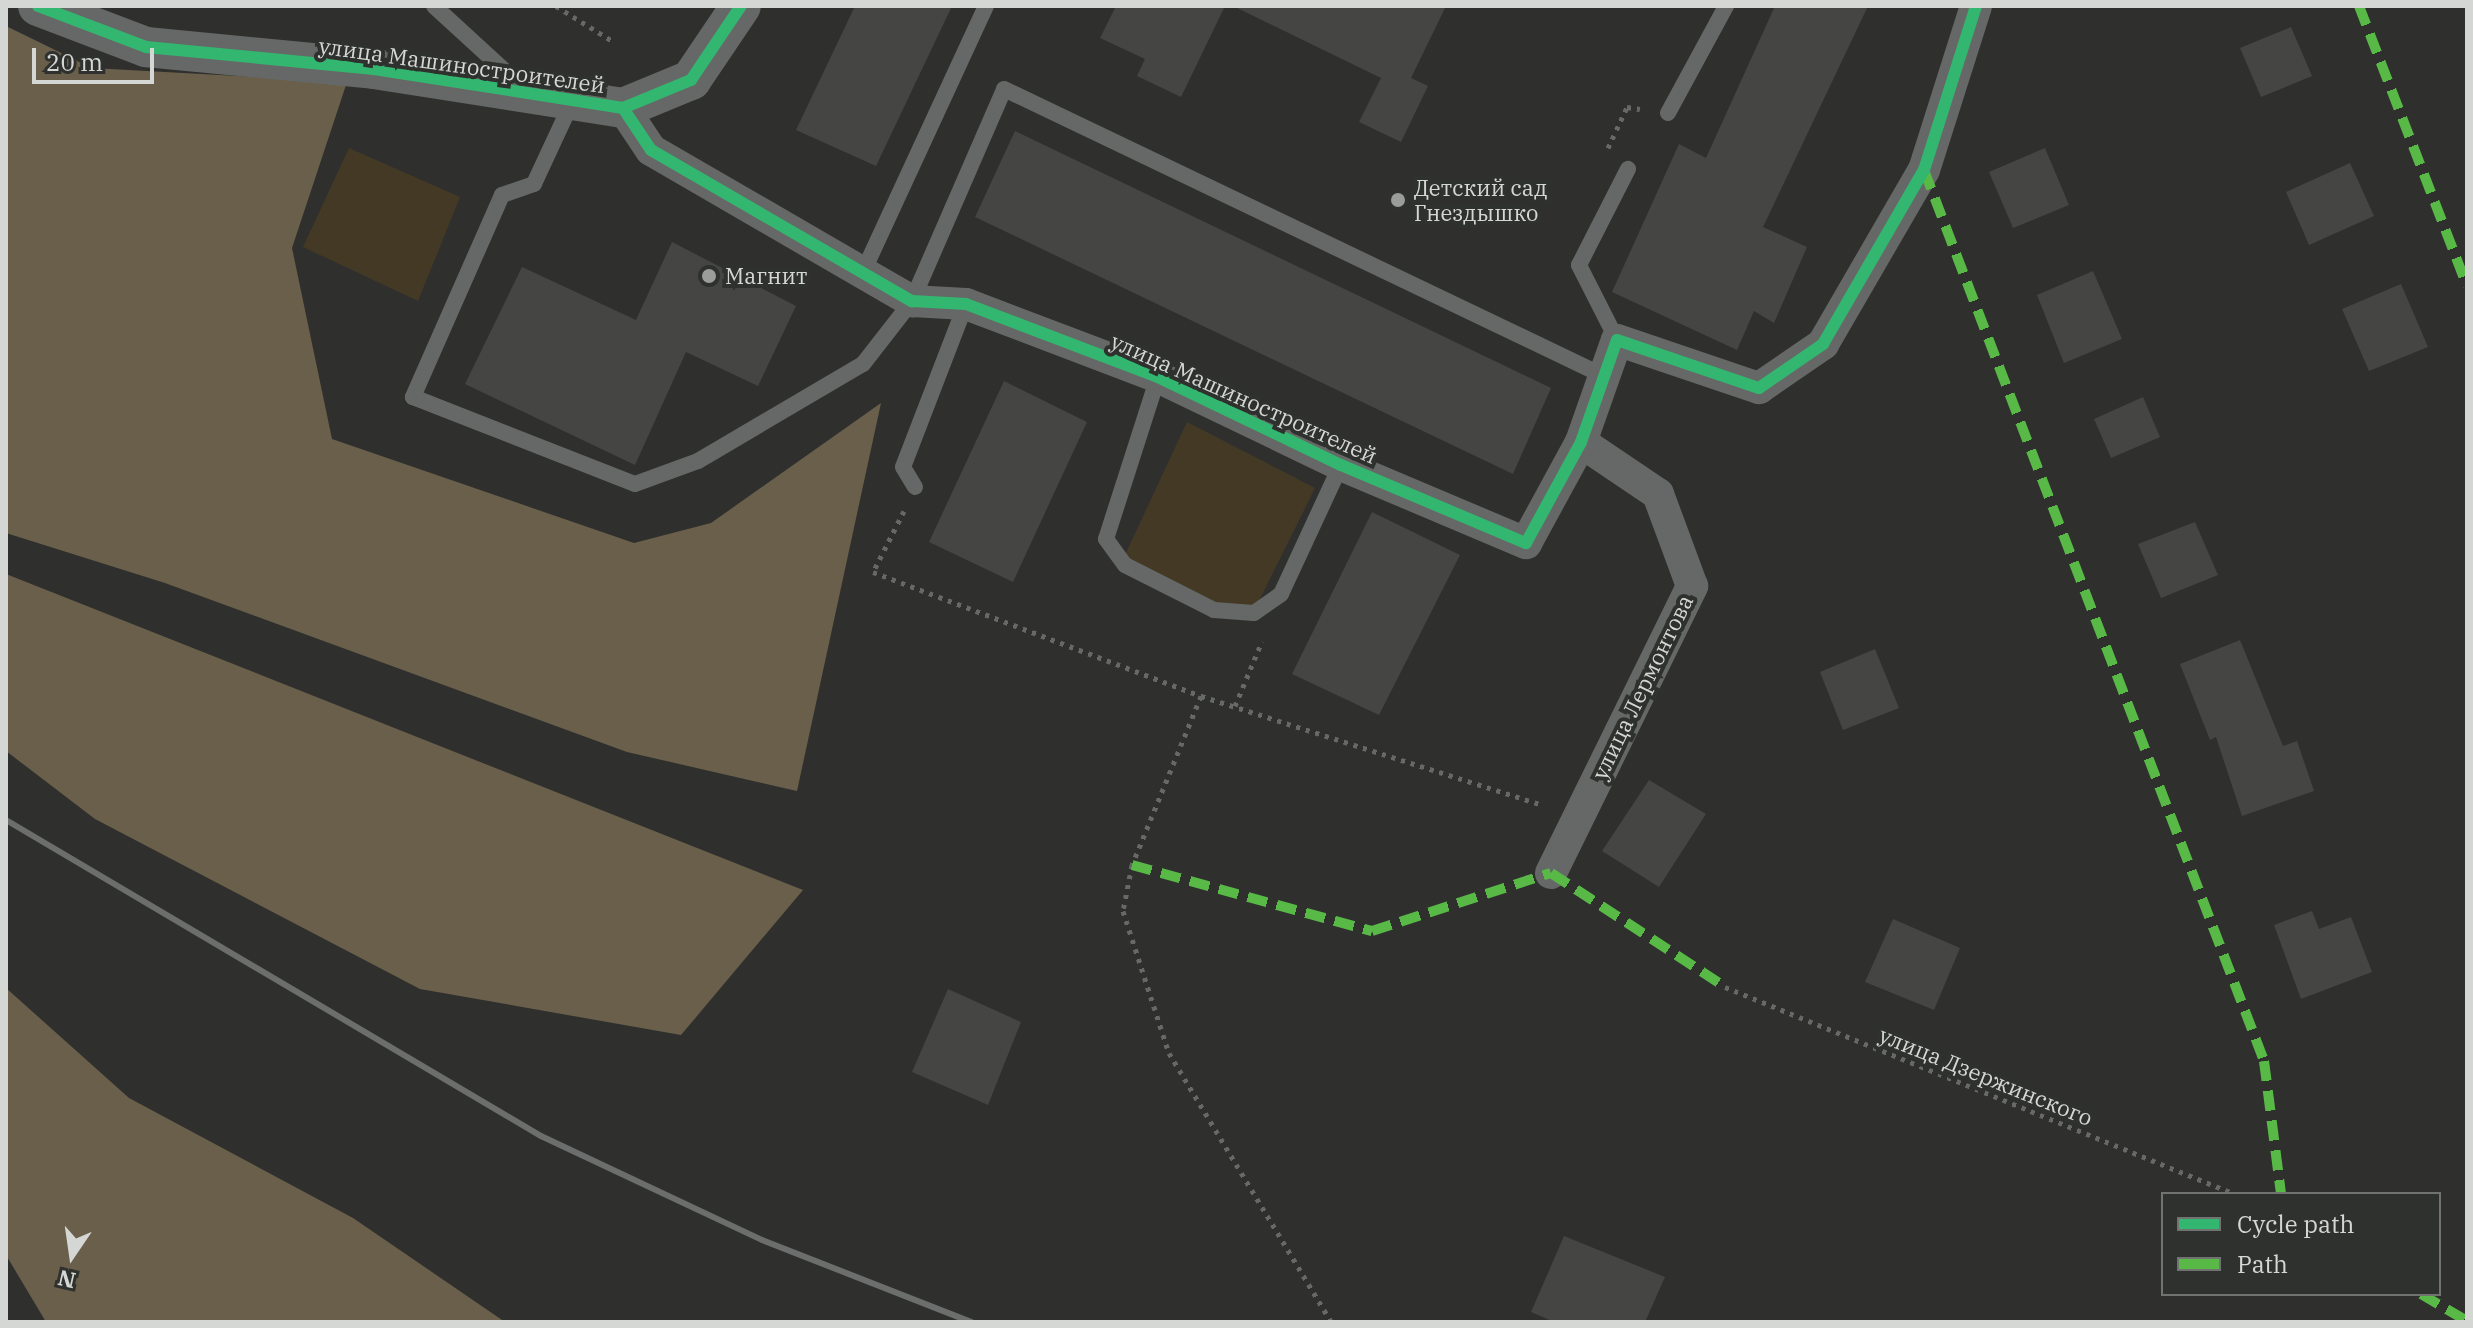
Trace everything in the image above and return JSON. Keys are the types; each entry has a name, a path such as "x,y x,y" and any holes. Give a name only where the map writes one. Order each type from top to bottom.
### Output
{"street":[{"name":"улица Машиностроителей","path":"38,6 146,47 374,69 623,108 651,150 864,270 912,301 966,304 1158,377 1341,465 1526,543 1581,442"},
{"path":"623,108 691,80 741,6"},
{"path":"1581,442 1617,340 1759,388 1823,344 1924,170 1976,6"},
{"name":"улица Лермонтова","path":"1551,873 1692,586 1658,494 1581,442"}],"lane":[{"path":"434,6 532,94"},
{"path":"864,270 986,6"},
{"path":"1668,113 1726,6"},
{"path":"573,101 534,184 502,195 413,397 635,484 698,461 863,364 912,301 1004,89 1604,376"},
{"path":"1617,340 1579,265 1628,169"},
{"path":"915,487 903,467 966,304"},
{"path":"1158,377 1106,539 1125,565 1214,610 1254,613 1281,594 1341,465"}],"path":[{"path":"556,6 614,42"},
{"path":"1628,169 1607,151 1627,107 1668,113"},
{"path":"915,487 873,572 1201,696 1579,816"},
{"path":"1235,706 1266,633 1254,613"},
{"path":"1201,696 1132,865 1123,911 1169,1053 1331,1322"}],"shaded area":[{"path":"6,26 92,68 347,82 292,248 332,439 634,543 711,523 881,403 797,791 627,752 165,583 6,533"},
{"path":"349,148 460,197 418,301 303,247"},
{"path":"1187,422 1315,488 1249,621 1118,570"},
{"path":"6,574 803,890 681,1035 420,989 95,819 6,751"},
{"path":"6,988 129,1098 353,1218 505,1322 46,1322 6,1255"}],"building":[{"path":"855,6 952,6 876,166 796,130"},
{"path":"1116,6 1225,6 1181,97 1137,76 1145,59 1100,38"},
{"path":"1233,6 1446,6 1411,78 1428,86 1401,142 1359,122 1381,78"},
{"path":"1775,6 1868,6 1763,227 1807,247 1774,323 1754,311 1737,350 1612,292 1679,144 1706,158"},
{"path":"2291,27 2312,76 2261,97 2240,48"},
{"path":"1015,131 1551,388 1513,474 975,217"},
{"path":"2045,148 2069,205 2013,228 1989,172"},
{"path":"2350,163 2374,216 2309,245 2286,192"},
{"path":"672,242 796,306 758,386 686,352 635,465 465,384 522,267 636,320"},
{"path":"2093,271 2122,339 2064,363 2037,295"},
{"path":"2401,284 2428,347 2369,371 2342,309"},
{"path":"1004,381 1087,422 1013,582 929,542"},
{"path":"2143,397 2160,437 2111,458 2094,419"},
{"path":"1372,512 1460,555 1379,715 1292,674"},
{"path":"2195,522 2218,575 2161,598 2138,544"},
{"path":"2240,640 2283,746 2297,741 2314,791 2242,816 2216,737 2210,740 2180,664"},
{"path":"1875,649 1899,708 1843,730 1820,672"},
{"path":"1649,780 1706,814 1659,887 1602,851"},
{"path":"2312,911 2319,929 2351,917 2372,972 2301,999 2274,925"},
{"path":"1893,919 1960,948 1934,1010 1865,982"},
{"path":"948,989 1021,1022 988,1105 912,1072"},
{"path":"1564,1236 1665,1277 1645,1322 1554,1322 1531,1312"}],"railway":[{"path":"6,820 541,1136 762,1240 971,1322"}],"marked path":[{"path":"2359,6 2467,286"},
{"path":"1924,170 2264,1061 2281,1192"},
{"path":"1132,865 1372,931 1551,873 1725,987"},
{"path":"2424,1296 2467,1321"}],"cycle path":[{"path":"38,6 146,47 374,69 623,108 691,80 741,6"},
{"path":"623,108 651,150 912,301 966,304 1158,377 1341,465 1526,543 1581,442 1617,340 1759,388 1823,344 1924,170 1976,6"}],"place":[{"name":"Детский сад Гнездышко","path":"1398,200"},
{"name":"Магнит","path":"709,276"}]}
